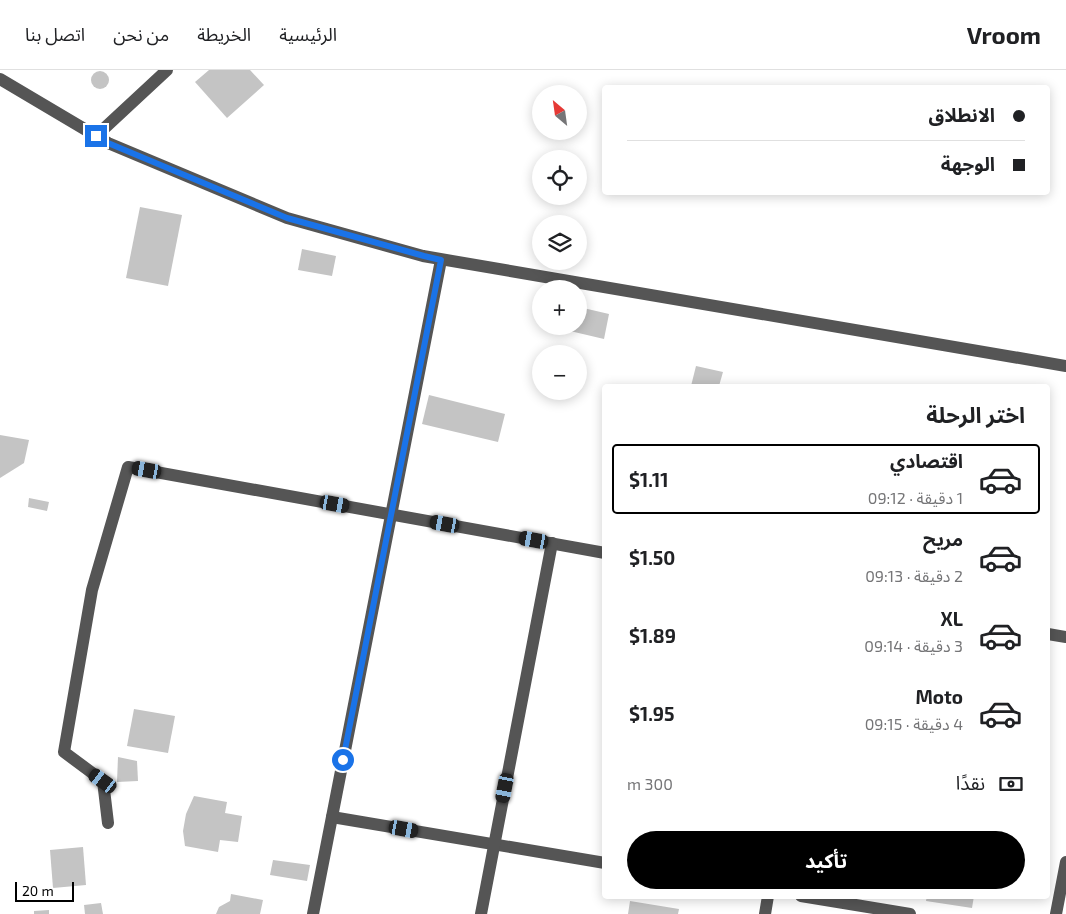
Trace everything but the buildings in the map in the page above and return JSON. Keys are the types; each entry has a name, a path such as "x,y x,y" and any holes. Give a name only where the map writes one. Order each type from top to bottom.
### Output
{"street":[{"path":"96,136 167,70"},
{"path":"0,79 108,143 287,218 424,256 1066,366"},
{"path":"313,914 441,260"},
{"path":"108,823 103,781 64,752 92,590 128,467 602,552"},
{"path":"481,914 552,543"},
{"path":"1050,634 1066,637"},
{"path":"332,817 602,862"},
{"path":"1056,914 1066,862"},
{"path":"765,914 768,899"},
{"path":"819,899 910,914"}],"route":[{"path":"96,136 108,143 287,218 441,260 343,760"}]}
